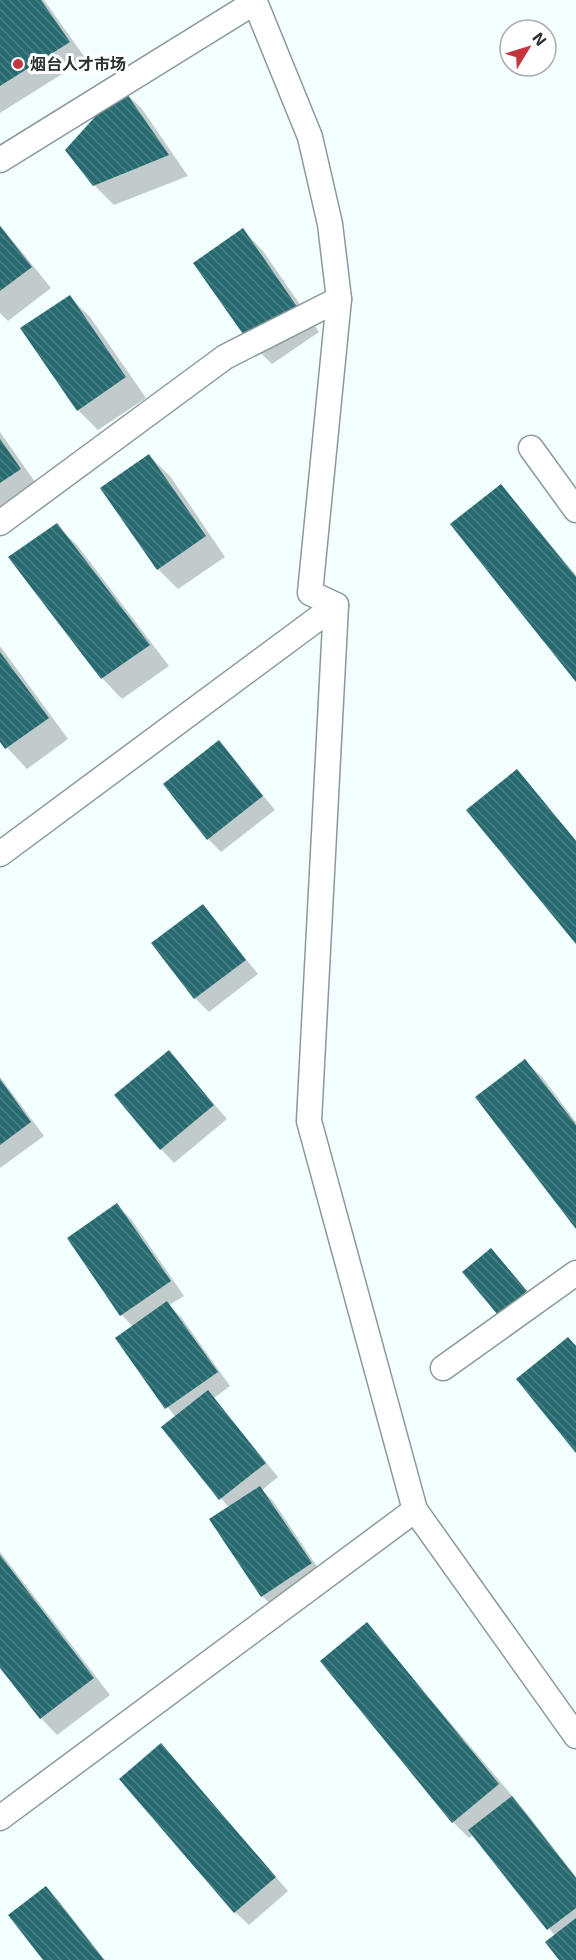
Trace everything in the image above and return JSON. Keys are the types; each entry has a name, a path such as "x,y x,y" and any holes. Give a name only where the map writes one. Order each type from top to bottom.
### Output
{"street":[{"path":"0,160 255,2 310,136 330,224 339,299 310,593 336,605"},
{"path":"0,524 225,357 339,299"},
{"path":"531,448 576,510"},
{"path":"0,854 336,605"},
{"path":"336,605 309,1121 415,1510 576,1736"},
{"path":"443,1368 576,1273"},
{"path":"0,1818 415,1510"}],"building":[{"name":"烟台人才市场","path":"0,0 41,0 70,42 0,86"},
{"path":"122,87 169,155 93,186 65,150"},
{"path":"0,226 32,267 0,291"},
{"path":"243,228 300,311 250,344 193,263"},
{"path":"70,295 126,377 77,411 20,328"},
{"path":"0,439 21,469 0,483"},
{"path":"149,454 206,536 157,570 100,488"},
{"path":"501,484 576,577 576,682 450,524"},
{"path":"57,523 150,645 101,679 8,557"},
{"path":"0,652 49,718 5,749 0,742"},
{"path":"219,740 263,796 207,840 163,784"},
{"path":"517,769 576,841 576,944 466,810"},
{"path":"203,904 246,960 194,999 151,943"},
{"path":"169,1050 214,1105 160,1150 114,1095"},
{"path":"525,1059 576,1125 576,1229 475,1097"},
{"path":"0,1079 31,1122 0,1145"},
{"path":"117,1203 171,1281 120,1316 67,1238"},
{"path":"491,1248 527,1291 498,1315 462,1272"},
{"path":"167,1301 218,1372 165,1409 115,1338"},
{"path":"568,1337 576,1346 576,1453 516,1379"},
{"path":"208,1390 266,1463 219,1500 161,1427"},
{"path":"260,1486 312,1563 261,1597 209,1519"},
{"path":"0,1555 94,1678 40,1719 0,1668"},
{"path":"367,1622 499,1784 452,1823 320,1661"},
{"path":"161,1743 276,1877 234,1913 119,1779"},
{"path":"512,1796 576,1878 576,1908 547,1930 468,1830"},
{"path":"46,1886 104,1960 43,1960 8,1915"},
{"path":"576,1918 576,1960 559,1960 545,1942"}],"place":[{"name":"烟台人才市场","path":"18,64"}]}
